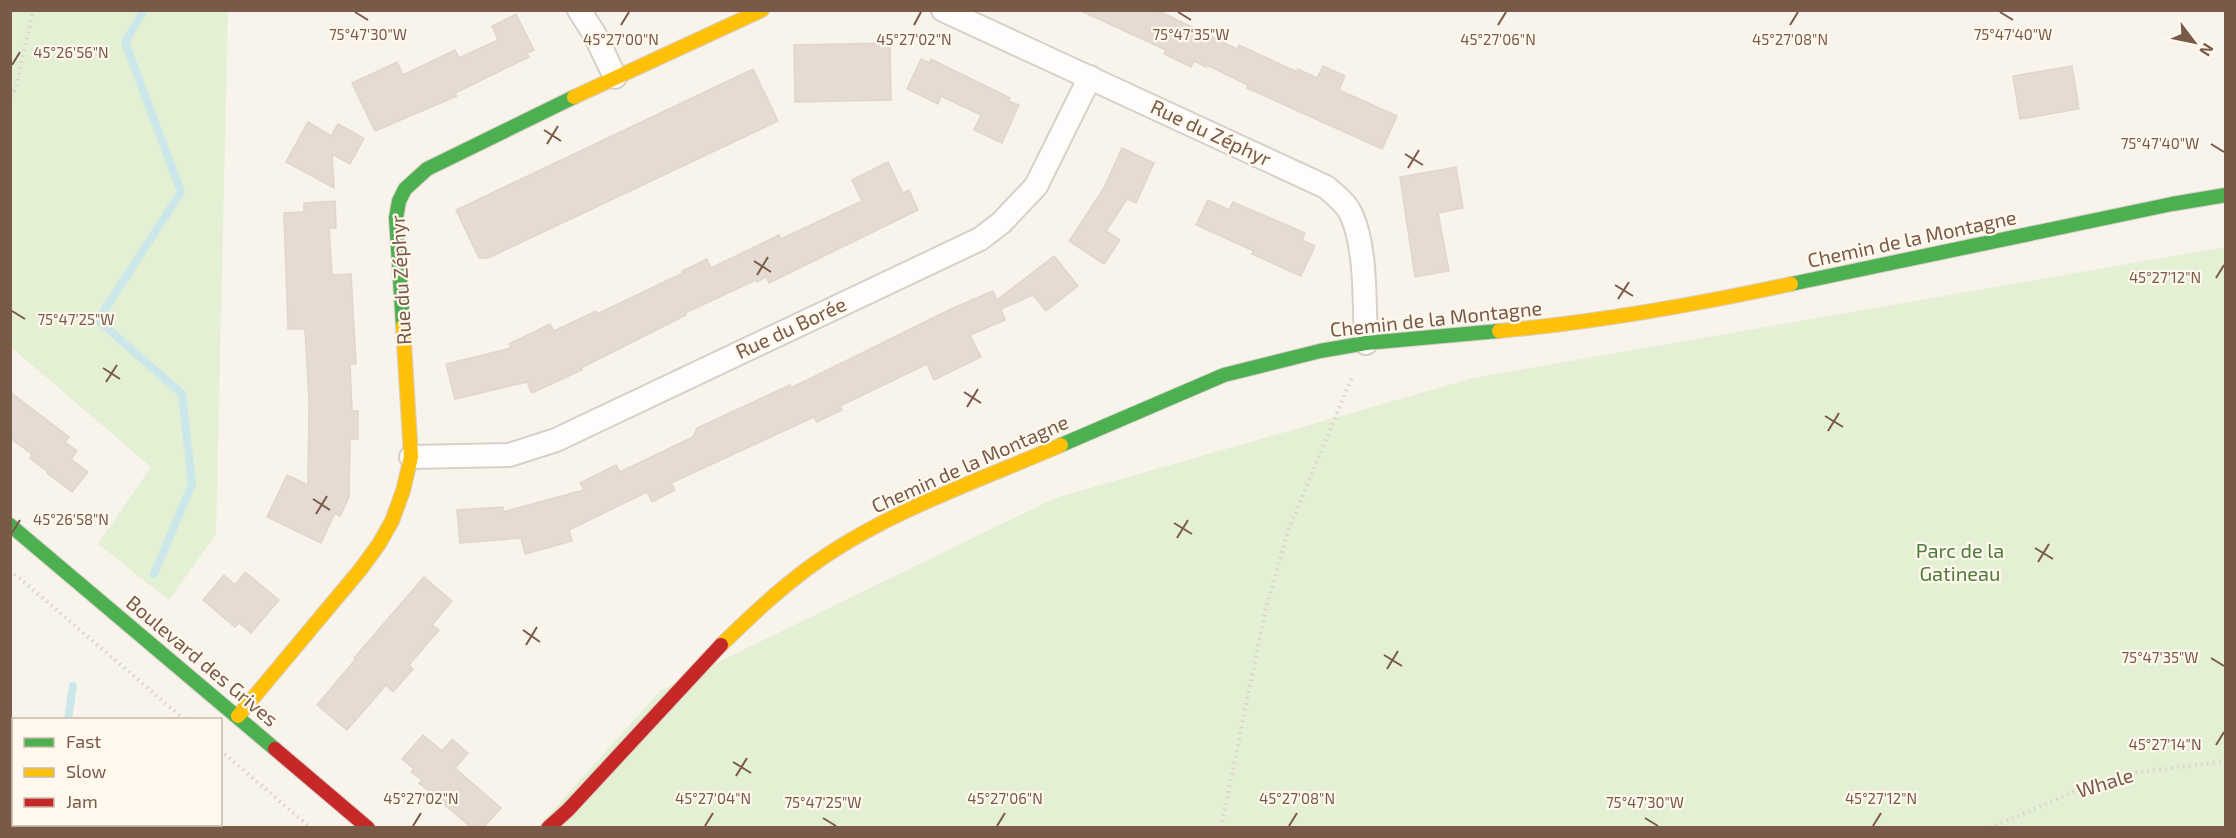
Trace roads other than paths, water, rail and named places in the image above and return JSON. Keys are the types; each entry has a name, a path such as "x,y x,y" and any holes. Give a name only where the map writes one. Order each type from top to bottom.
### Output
{"street":[{"path":"579,10 595,35 615,77"},
{"name":"Rue du Zéphyr","path":"238,716 360,570 392,521 403,491 411,457 396,218 398,203 405,188 427,169 615,77 762,10"},
{"name":"Rue du Zéphyr","path":"943,10 1326,187 1340,198 1350,212 1360,240 1366,343"},
{"name":"Rue du Borée","path":"411,457 509,455 556,440 981,238 1001,224 1036,186 1090,77"},
{"name":"Chemin de la Montagne","path":"548,828 568,810 668,698 712,653 757,610 807,569 861,535 940,497 1224,375 1366,343 1567,325 1688,306 2172,204 2226,195"},
{"name":"Boulevard des Grives","path":"10,525 368,828"},
{"name":"Chemin de la Montagne","path":"557,828 568,810"}],"waterway":[{"path":"144,10 125,42 181,192 98,320 182,394 192,484 154,574"},
{"path":"68,718 73,686"}],"park label":[{"name":"Parc de la Gatineau","path":"1960,562"}]}
